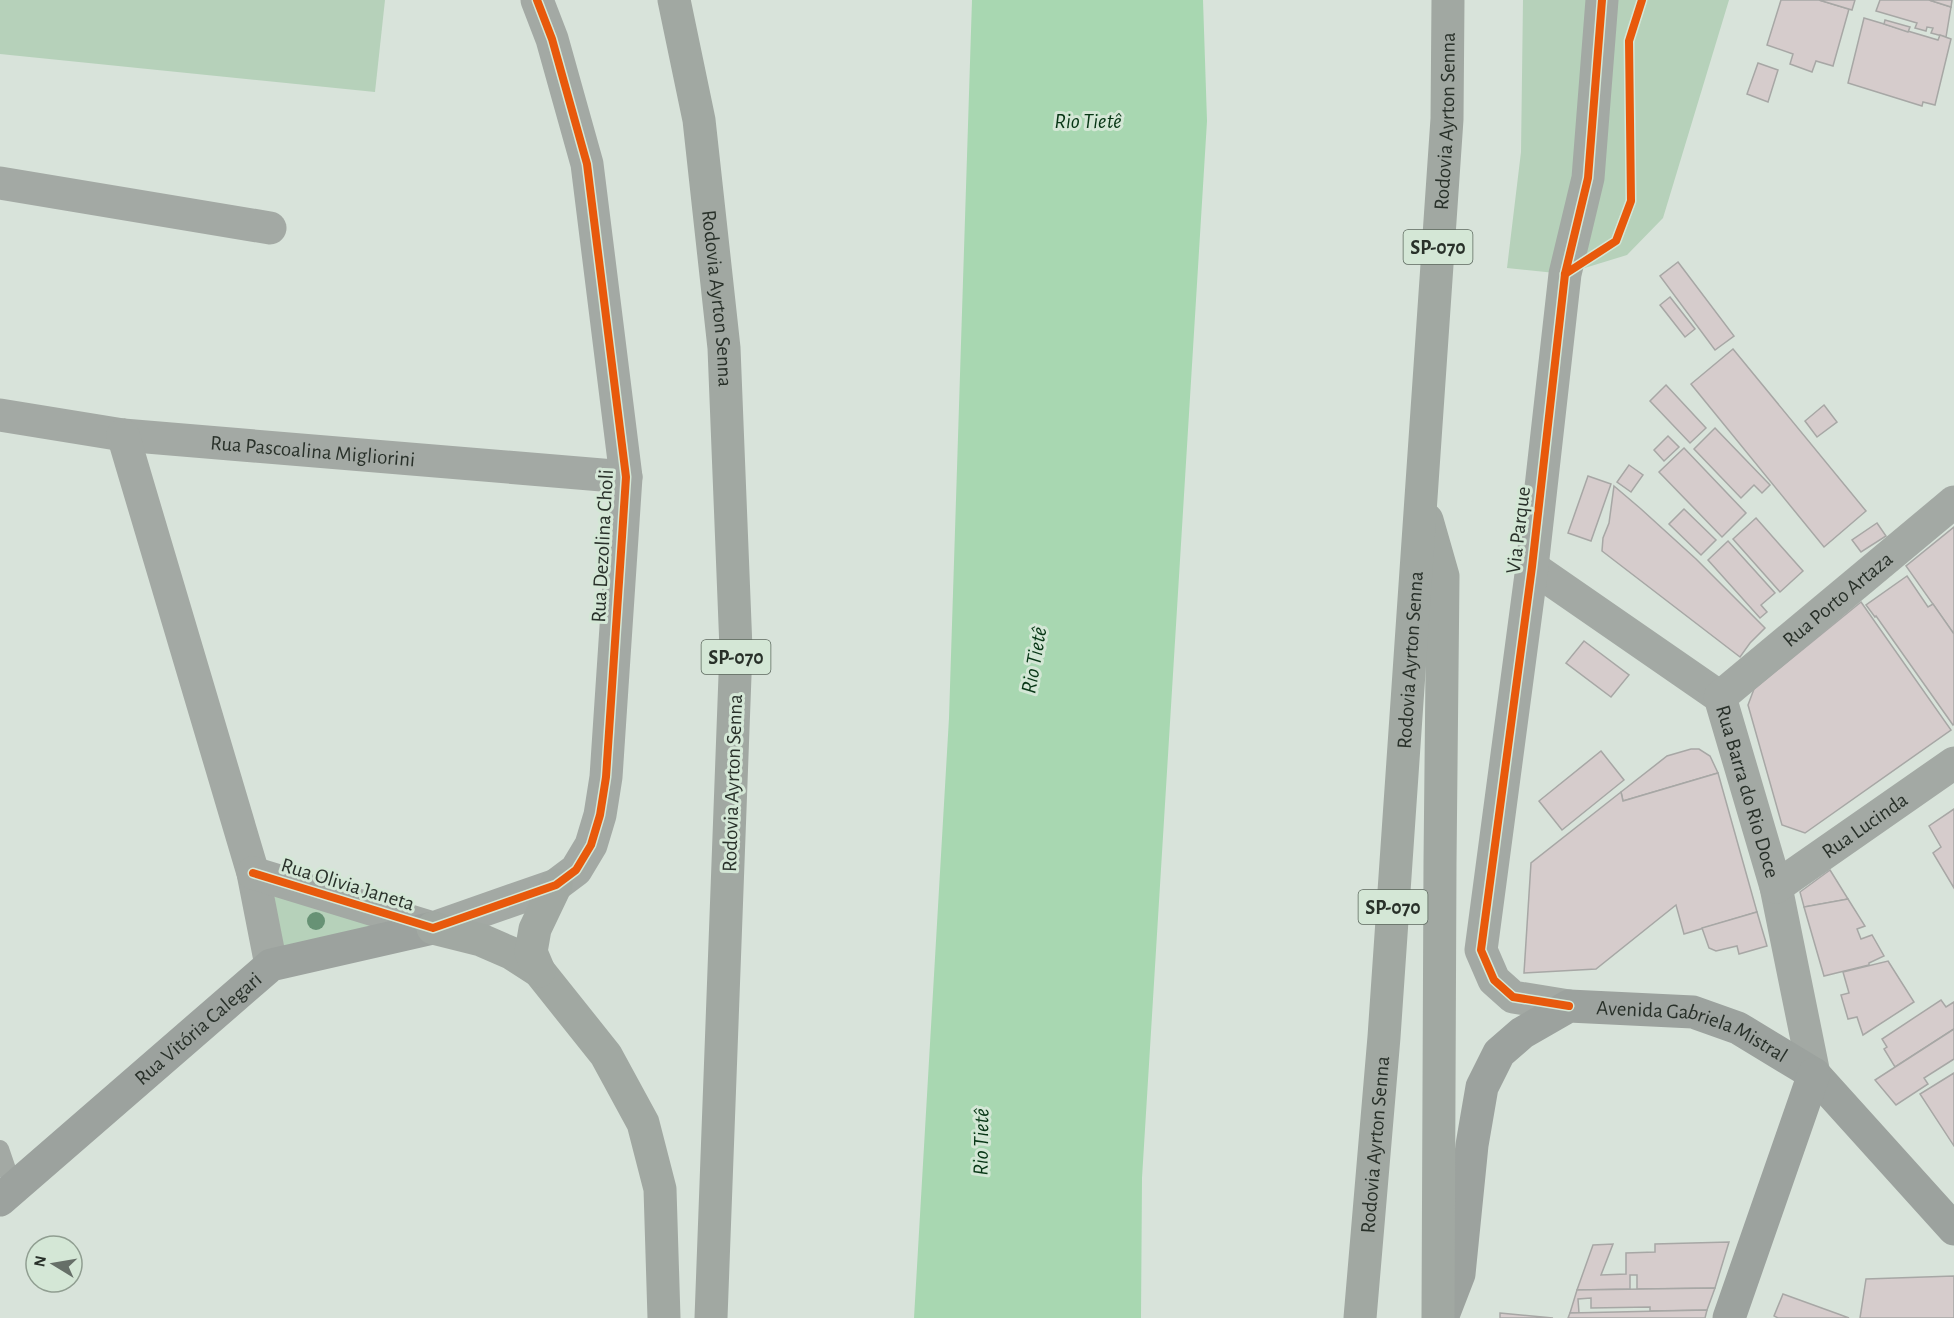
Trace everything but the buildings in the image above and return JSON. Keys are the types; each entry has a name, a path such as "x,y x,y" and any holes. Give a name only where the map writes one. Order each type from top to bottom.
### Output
{"highway":[{"name":"Rodovia Ayrton Senna","path":"674,0 699,120 724,348 736,649 711,1318"},
{"name":"Rodovia Ayrton Senna","path":"1360,1318 1384,1037 1447,119 1448,0"},
{"path":"1420,495 1443,576 1440,863 1440,1318"},
{"path":"556,885 535,929 531,952 539,971 606,1054 643,1123 660,1189 664,1318"},
{"path":"433,928 481,940 539,971"}],"main road":[{"name":"Rua Vitória Calegari","path":"6,1194 272,964 433,928"},
{"name":"Avenida Gabriela Mistral","path":"1440,1318 1459,1274 1472,1145 1482,1087 1498,1053 1522,1034 1569,1006 1693,1012 1738,1028 1814,1074 1954,1229"},
{"path":"1729,1318 1814,1074"}],"street":[{"name":"Rua Dezolina Choli","path":"433,928 556,885 576,870 591,845 606,777 626,477 586,164 552,39 537,0"},
{"name":"Via Parque","path":"1569,1006 1513,997 1494,980 1481,950 1532,567 1565,274 1588,178 1602,0"},
{"path":"0,183 270,228"},
{"name":"Rua Pascoalina Migliorini","path":"0,415 123,435 626,477"},
{"name":"Rua Olivia Janeta","path":"123,435 253,873 272,964"},
{"name":"Rua Porto Artaza","path":"1720,697 1954,502"},
{"name":"Rua Barra do Rio Doce","path":"1532,567 1720,697 1776,887 1814,1074"},
{"name":"Rua Lucinda","path":"1776,887 1954,763"},
{"name":"Rua Olivia Janeta","path":"253,873 433,928"}],"lane":[{"path":"0,1149 6,1194"}],"shaded area":[{"path":"0,0 385,0 375,92 0,54"},
{"path":"1523,0 1729,0 1663,218 1627,255 1565,274 1507,268 1521,152"},
{"path":"253,873 433,928 271,965"}],"water":[{"name":"Rio Tietê","path":"972,0 1203,0 1207,121 1142,1178 1141,1318 914,1318 949,718"}],"cycle path":[{"path":"253,873 433,928 556,885 576,870 591,845 600,815 606,777 626,477 587,164 552,39 537,0"},
{"path":"1569,1006 1513,997 1494,980 1481,950 1532,567 1565,274 1588,178 1602,0"},
{"path":"1565,274 1616,241 1631,201 1629,41 1642,0"}]}
